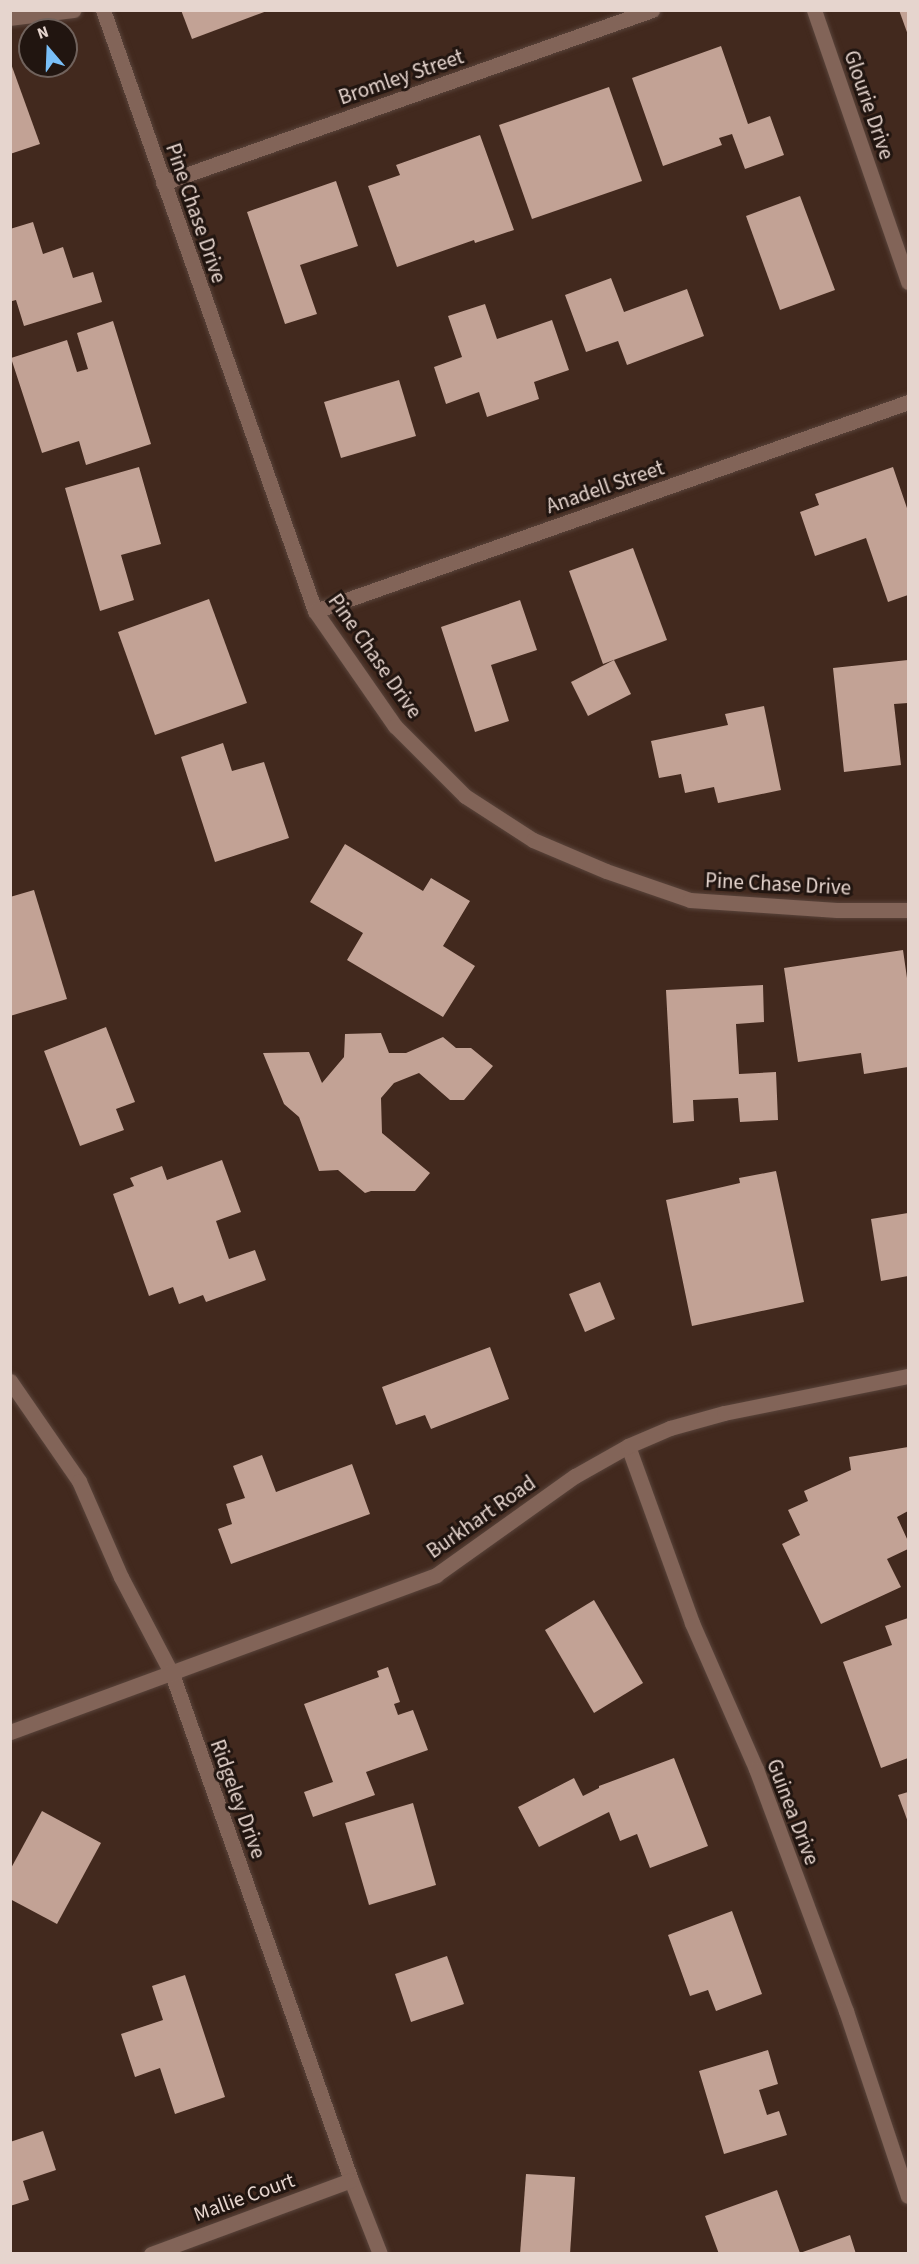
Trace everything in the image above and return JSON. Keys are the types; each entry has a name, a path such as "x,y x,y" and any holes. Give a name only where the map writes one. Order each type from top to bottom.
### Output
{"street":[{"path":"10,18 74,10"},
{"name":"Pine Chase Drive","path":"103,10 315,611 395,726 465,796 533,840 606,871 690,900 837,910 909,910"},
{"name":"Bromley Street","path":"163,183 652,10"},
{"name":"Glourie Drive","path":"814,10 909,282"},
{"name":"Anadell Street","path":"315,611 909,402"},
{"name":"Burkhart Road","path":"10,1732 436,1575 576,1476 628,1446 670,1428 724,1413 909,1376"},
{"name":"Ridgeley Drive","path":"10,1381 80,1480 121,1577 172,1674 351,2180 380,2253"},
{"name":"Guinea Drive","path":"628,1446 692,1623 756,1769 846,2011 909,2196"},
{"name":"Mallie Court","path":"151,2253 351,2180"}],"building":[{"path":"181,10 267,10 267,11 192,39"},
{"path":"899,10 908,10 908,35"},
{"path":"721,46 748,124 770,116 784,155 745,169 732,134 719,138 722,145 663,166 632,78"},
{"path":"10,61 40,144 10,154"},
{"path":"609,87 642,181 532,219 499,125"},
{"path":"480,135 514,230 475,243 474,240 397,267 368,186 400,175 396,165"},
{"path":"336,181 358,246 300,265 317,314 285,324 247,212"},
{"path":"800,196 835,290 780,310 746,216"},
{"path":"33,222 43,254 63,247 73,278 93,272 102,302 24,326 16,300 12,301 10,295 10,229"},
{"path":"611,278 624,312 687,289 704,336 627,365 618,341 586,352 565,295"},
{"path":"485,304 497,339 552,320 569,370 534,382 539,399 487,417 479,392 446,404 434,367 462,357 448,316"},
{"path":"113,321 151,444 86,465 79,441 42,453 11,358 67,340 77,372 88,369 77,333"},
{"path":"399,380 416,436 341,458 324,402"},
{"path":"139,467 161,544 121,555 134,600 100,611 65,488"},
{"path":"893,467 908,511 908,595 888,602 866,538 815,556 800,512 819,505 815,494"},
{"path":"633,548 667,640 603,664 569,571"},
{"path":"209,599 247,703 155,735 118,632"},
{"path":"520,600 537,650 491,665 509,721 475,732 441,627"},
{"path":"614,660 631,694 588,716 571,682"},
{"path":"908,660 908,703 894,704 901,765 844,772 833,668"},
{"path":"764,706 781,790 718,803 714,787 685,793 681,774 659,778 651,741 728,725 725,714"},
{"path":"223,743 232,771 264,762 289,838 215,862 181,757"},
{"path":"345,844 423,891 431,878 470,901 443,946 475,966 443,1017 347,960 363,933 310,902"},
{"path":"34,890 67,999 10,1016 10,897"},
{"path":"903,950 908,985 908,1067 864,1074 861,1053 798,1062 784,968"},
{"path":"763,985 764,1022 736,1024 739,1074 776,1072 778,1120 740,1122 738,1098 693,1100 694,1121 673,1123 666,990"},
{"path":"106,1027 135,1102 116,1109 124,1130 80,1146 44,1051"},
{"path":"381,1033 389,1053 406,1053 443,1037 456,1048 471,1048 493,1066 464,1100 450,1100 419,1073 394,1083 381,1098 382,1133 430,1173 415,1191 365,1193 338,1170 319,1171 299,1117 284,1104 263,1053 309,1052 322,1083 344,1057 345,1034"},
{"path":"222,1160 241,1212 216,1221 229,1259 255,1250 266,1280 206,1302 203,1295 179,1304 173,1287 149,1296 113,1194 134,1186 130,1178 162,1166 167,1180"},
{"path":"776,1171 804,1302 692,1326 666,1200 740,1183 739,1178"},
{"path":"908,1213 908,1276 881,1281 871,1219"},
{"path":"600,1282 615,1319 585,1332 569,1294"},
{"path":"490,1347 509,1399 431,1429 425,1415 396,1425 382,1387"},
{"path":"908,1447 908,1511 897,1517 908,1541 908,1549 887,1559 901,1587 821,1624 782,1544 800,1535 788,1510 808,1501 804,1491 851,1470 849,1457"},
{"path":"262,1455 276,1492 352,1464 370,1514 231,1564 218,1529 232,1524 226,1504 245,1498 233,1466"},
{"path":"594,1600 643,1683 594,1713 545,1630"},
{"path":"908,1618 908,1758 881,1768 843,1662 892,1645 885,1626"},
{"path":"388,1667 400,1702 394,1704 398,1715 413,1710 428,1750 366,1772 375,1795 313,1817 304,1792 333,1782 304,1704 379,1677 377,1671"},
{"path":"674,1758 708,1846 650,1868 637,1834 620,1841 609,1812 539,1847 518,1807 574,1778 583,1796 599,1786"},
{"path":"908,1792 908,1822 898,1795"},
{"path":"413,1803 436,1885 369,1905 345,1823"},
{"path":"42,1811 101,1843 57,1924 10,1899 10,1870"},
{"path":"732,1911 762,1994 716,2011 708,1990 690,1996 668,1935"},
{"path":"447,1956 464,2004 411,2022 395,1974"},
{"path":"185,1975 225,2097 175,2114 160,2068 135,2077 121,2034 163,2020 152,1986"},
{"path":"768,2050 778,2084 759,2090 767,2115 779,2111 787,2135 724,2154 699,2071"},
{"path":"43,2131 56,2170 23,2181 29,2200 10,2206 10,2142"},
{"path":"526,2174 575,2177 570,2254 520,2254"},
{"path":"777,2190 800,2253 850,2235 856,2254 719,2254 705,2216"}]}
